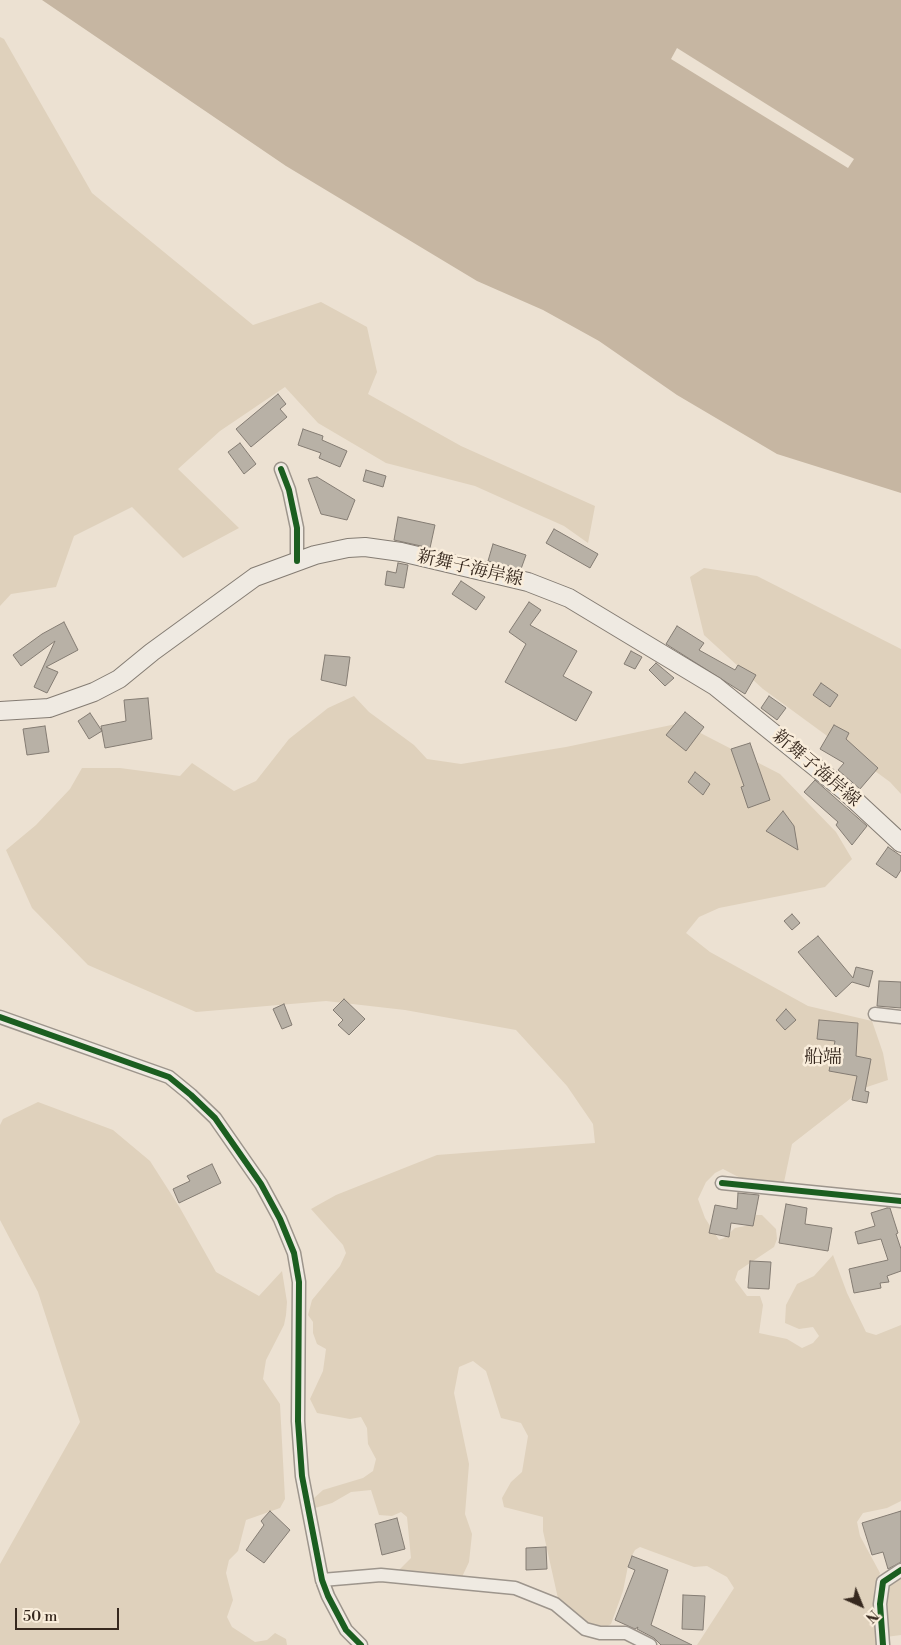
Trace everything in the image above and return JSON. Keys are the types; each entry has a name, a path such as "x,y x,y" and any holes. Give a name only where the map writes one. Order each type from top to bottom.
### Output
{"main road":[{"name":"新舞子海岸線","path":"0,711 49,708 94,692 119,679 152,652 255,577 316,554 348,548 365,547 401,552 528,582 568,598 715,686 845,791 901,843"}],"street":[{"path":"281,469 290,490 297,528 298,561"},
{"path":"875,1014 901,1017"},
{"path":"0,1017 169,1077 191,1094 215,1118 261,1184 280,1219 294,1254 299,1282 298,1421 302,1476 322,1580 328,1596 346,1630 361,1645"},
{"path":"722,1183 901,1202"},
{"path":"883,1645 880,1604 883,1582 901,1570"},
{"path":"322,1580 381,1575 492,1584 515,1588 555,1604 585,1629 600,1633 626,1633 650,1645"}],"shaded area":[{"path":"42,0 901,0 901,493 777,454 677,395 599,341 543,310 477,281 286,166"},
{"path":"0,37 4,39 92,193 253,325 321,302 367,327 377,372 368,394 461,446 595,506 588,543 564,526 475,486 386,463 318,423 285,387 220,431 178,469 239,528 183,558 132,507 74,536 56,587 11,594 0,606"},
{"path":"704,568 757,576 901,649 901,794 890,782 763,689 704,635 690,577"},
{"path":"354,696 369,712 414,745 427,759 461,764 566,747 681,723 780,774 836,832 852,859 825,887 719,908 699,917 686,933 710,952 808,1006 872,1021 883,1053 888,1080 864,1088 792,1144 783,1187 750,1183 723,1169 715,1173 706,1182 698,1199 705,1218 719,1240 735,1228 750,1225 756,1215 762,1215 776,1229 777,1239 774,1247 738,1271 735,1280 747,1296 760,1296 763,1305 759,1333 787,1339 802,1348 813,1343 819,1336 813,1327 799,1329 785,1323 786,1305 797,1284 814,1276 833,1255 847,1293 866,1332 876,1335 901,1325 901,1501 887,1508 863,1513 857,1522 860,1536 880,1573 874,1590 880,1603 887,1585 901,1573 901,1635 878,1638 876,1645 697,1645 734,1588 727,1577 707,1566 694,1567 640,1547 635,1550 629,1561 623,1591 611,1624 595,1633 559,1603 543,1531 543,1517 504,1507 502,1498 511,1482 522,1472 528,1436 521,1423 501,1418 486,1371 473,1361 459,1367 454,1393 469,1464 465,1514 472,1534 469,1562 462,1577 453,1586 398,1571 411,1558 407,1517 401,1512 392,1516 379,1515 371,1490 351,1492 332,1503 315,1508 314,1498 323,1490 363,1478 373,1471 376,1459 368,1444 367,1428 361,1417 350,1419 317,1413 310,1399 323,1371 326,1349 317,1344 313,1333 313,1322 308,1315 312,1300 340,1266 346,1253 343,1245 311,1209 336,1195 437,1155 595,1143 593,1124 567,1086 516,1030 405,1010 326,1001 196,1012 88,965 32,908 6,850 36,825 70,789 82,768 120,768 180,776 192,763 234,791 256,781 289,739 328,708"},
{"path":"38,1102 113,1130 150,1161 180,1208 216,1272 259,1296 282,1271 287,1302 286,1315 284,1325 266,1360 263,1379 280,1404 285,1499 280,1508 246,1520 238,1551 229,1560 226,1573 233,1600 227,1617 232,1627 255,1642 267,1640 275,1633 286,1639 287,1645 0,1645 0,1564 80,1422 38,1292 0,1220 0,1125 3,1119"}],"pier":[{"path":"677,48 854,159 848,168 671,59"}],"building":[{"path":"278,394 286,404 280,409 287,417 251,447 236,429"},
{"path":"303,429 323,436 322,440 347,451 340,467 319,458 321,453 298,445"},
{"path":"240,443 256,464 244,474 228,452"},
{"path":"366,470 386,476 383,487 363,481"},
{"path":"317,477 355,500 347,520 321,514 308,479"},
{"path":"398,517 435,525 430,548 394,540"},
{"path":"554,529 598,554 590,568 546,543"},
{"path":"493,544 526,555 521,569 488,561"},
{"path":"398,563 408,565 404,588 385,585 387,571 396,573"},
{"path":"461,581 485,597 476,610 452,594"},
{"path":"529,602 541,610 530,625 577,651 563,676 592,692 576,721 505,682 526,644 509,632"},
{"path":"64,622 78,650 46,667 58,672 47,693 34,687 55,641 21,666 13,655 42,634"},
{"path":"677,626 704,643 699,650 735,670 738,665 756,675 745,694 666,644"},
{"path":"631,651 642,657 635,669 624,664"},
{"path":"325,655 350,657 346,686 321,680"},
{"path":"656,663 674,678 665,686 649,670"},
{"path":"821,683 838,695 830,707 813,695"},
{"path":"769,696 786,708 777,720 761,708"},
{"path":"148,698 152,739 105,748 101,726 126,721 124,700"},
{"path":"685,712 704,727 686,751 666,735"},
{"path":"90,713 102,731 89,739 78,721"},
{"path":"834,725 849,733 846,739 878,768 860,789 838,770 844,763 820,749"},
{"path":"45,726 49,752 27,755 23,729"},
{"path":"750,743 770,800 748,808 741,787 744,786 731,749"},
{"path":"695,772 710,784 703,795 688,782"},
{"path":"815,780 867,826 852,845 836,825 838,822 804,792"},
{"path":"783,811 794,826 798,850 766,831"},
{"path":"888,847 901,856 901,870 896,878 876,864"},
{"path":"792,914 800,923 792,930 784,921"},
{"path":"818,936 853,978 856,967 873,971 869,987 852,982 836,997 798,952"},
{"path":"879,981 901,982 901,1008 877,1006"},
{"path":"344,999 365,1019 349,1035 338,1025 343,1020 333,1010"},
{"path":"284,1004 292,1025 282,1029 273,1009"},
{"path":"786,1009 796,1020 785,1030 776,1020"},
{"path":"819,1020 858,1023 856,1056 871,1059 865,1091 869,1092 867,1103 852,1100 857,1076 829,1071 835,1041 817,1039"},
{"path":"212,1164 221,1183 179,1203 173,1189 190,1181 187,1176"},
{"path":"738,1193 759,1195 753,1226 731,1223 729,1237 709,1233 715,1205 737,1209"},
{"path":"786,1204 807,1208 805,1224 832,1228 828,1251 779,1243"},
{"path":"890,1208 898,1233 896,1234 901,1249 901,1271 887,1276 889,1282 880,1283 881,1288 854,1293 849,1269 888,1260 881,1239 858,1244 855,1232 875,1226 871,1213"},
{"path":"750,1261 771,1262 769,1289 748,1288"},
{"path":"270,1511 290,1530 264,1563 246,1550 264,1525 261,1521"},
{"path":"901,1511 901,1562 888,1569 883,1552 872,1555 862,1523"},
{"path":"397,1518 405,1549 382,1555 375,1524"},
{"path":"546,1547 547,1569 526,1570 526,1548"},
{"path":"632,1556 668,1570 651,1625 692,1645 661,1645 654,1638 637,1629 638,1627 635,1629 615,1620 635,1570 628,1567"},
{"path":"683,1595 705,1596 703,1630 682,1629"}],"cycle path":[{"path":"281,469 289,490 297,528 297,561"},
{"path":"0,1017 169,1077 215,1118 261,1184 280,1219 294,1253 299,1282 298,1421 302,1476 322,1580 328,1596 346,1630 361,1645"},
{"path":"722,1183 901,1201"},
{"path":"883,1645 880,1604 883,1582 901,1570"}],"district":[{"name":"船端","path":"823,1058"}]}
